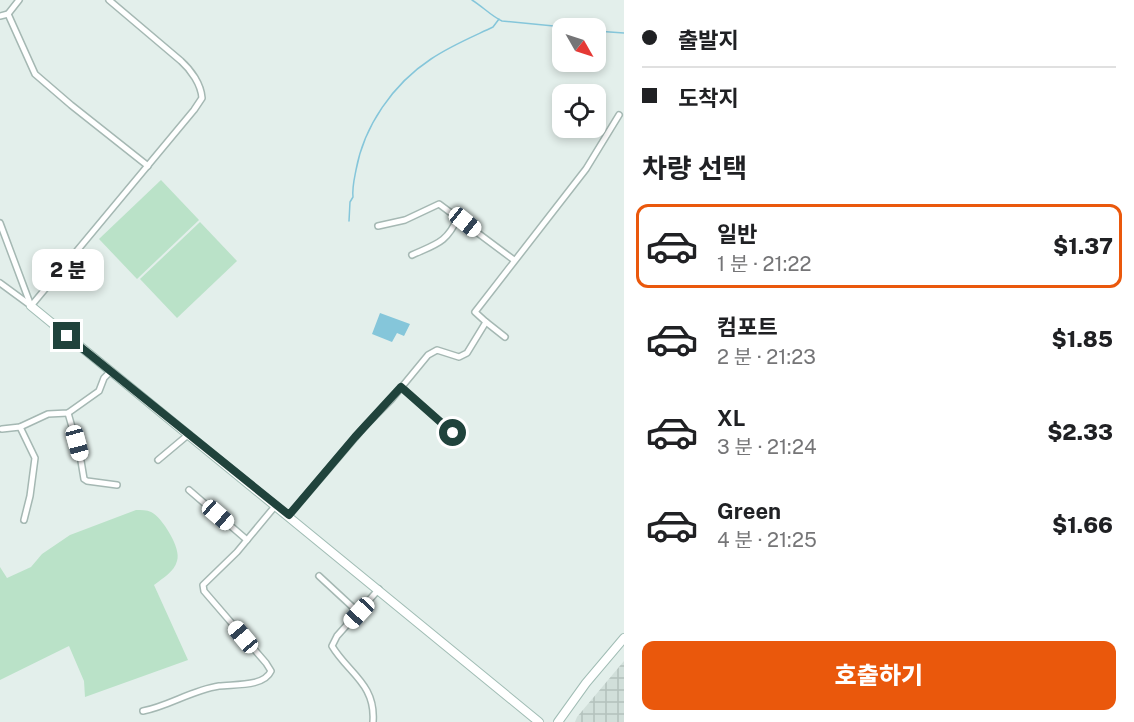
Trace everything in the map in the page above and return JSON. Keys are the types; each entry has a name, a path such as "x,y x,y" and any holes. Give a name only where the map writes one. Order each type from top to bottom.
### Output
{"street":[{"path":"0,16 8,14 19,0"},
{"path":"31,306 200,102 201,92 189,69 108,0"},
{"path":"8,14 35,74 148,166"},
{"path":"505,337 475,312 586,169 619,115"},
{"path":"378,226 405,220 436,205 441,205 514,260"},
{"path":"412,255 436,244 450,234 458,217"},
{"path":"0,224 31,306"},
{"path":"0,282 289,515 539,722"},
{"path":"289,515 432,351 441,350 454,357 462,356 467,353 486,322"},
{"path":"2,429 20,427 48,414 68,413 99,391 104,378 111,370"},
{"path":"401,387 453,433"},
{"path":"68,413 84,479 117,485"},
{"path":"20,427 35,458 24,520"},
{"path":"158,460 189,434"},
{"path":"189,490 247,540"},
{"path":"142,711 202,690 249,683 266,678 270,674 267,663 204,591 203,585 220,570 276,505"},
{"path":"319,576 359,613"},
{"path":"373,722 371,702 361,680 332,646 337,636 379,590"},
{"path":"558,722 586,683 624,638"}],"shaded area":[{"path":"624,661 624,722 575,722 577,717"}],"green space":[{"path":"161,180 199,220 137,279 99,239"},
{"path":"200,222 237,261 177,318 140,279"},
{"path":"136,510 148,511 155,515 170,534 177,549 177,561 173,568 154,585 188,660 85,697 84,681 69,646 0,680 0,567 7,578 31,567 42,554 70,535"}],"water":[{"path":"380,313 410,324 404,336 397,333 392,342 372,334"}],"waterway":[{"path":"472,0 502,21 552,26"},
{"path":"349,221 350,202 353,197 353,184 360,154 382,107 417,69 446,50 493,27 499,19"},
{"path":"606,32 624,33"}],"route":[{"path":"67,336 289,515 401,387 453,433"}]}
